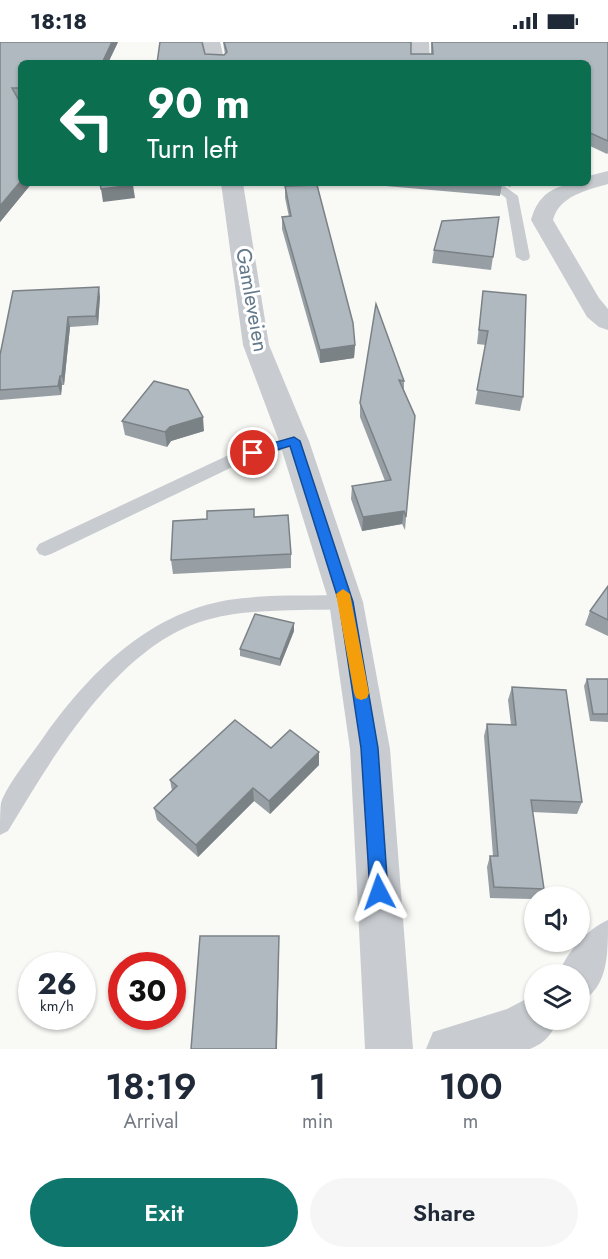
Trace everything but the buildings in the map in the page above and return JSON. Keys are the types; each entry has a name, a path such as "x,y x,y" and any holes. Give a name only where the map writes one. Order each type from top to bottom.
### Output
{"street":[{"path":"211,42 215,60"},
{"path":"420,42 421,60"},
{"name":"Gamleveien","path":"232,186 256,345 294,441 346,602 370,748 389,1049"},
{"path":"580,186 547,205 542,220 587,299 596,312 608,322"},
{"path":"590,966 608,943"},
{"path":"450,1049 518,1030 524,1026"}],"lane":[{"path":"497,186 512,196 523,257"},
{"path":"45,549 239,457 294,441"},
{"path":"0,824 54,739 93,690 130,655 158,634 193,617 219,611 261,605 346,602"}],"slow traffic":[{"path":"343,594 361,693"}],"route":[{"path":"253,453 294,441 316,515 346,602 370,748 379,892"}]}
